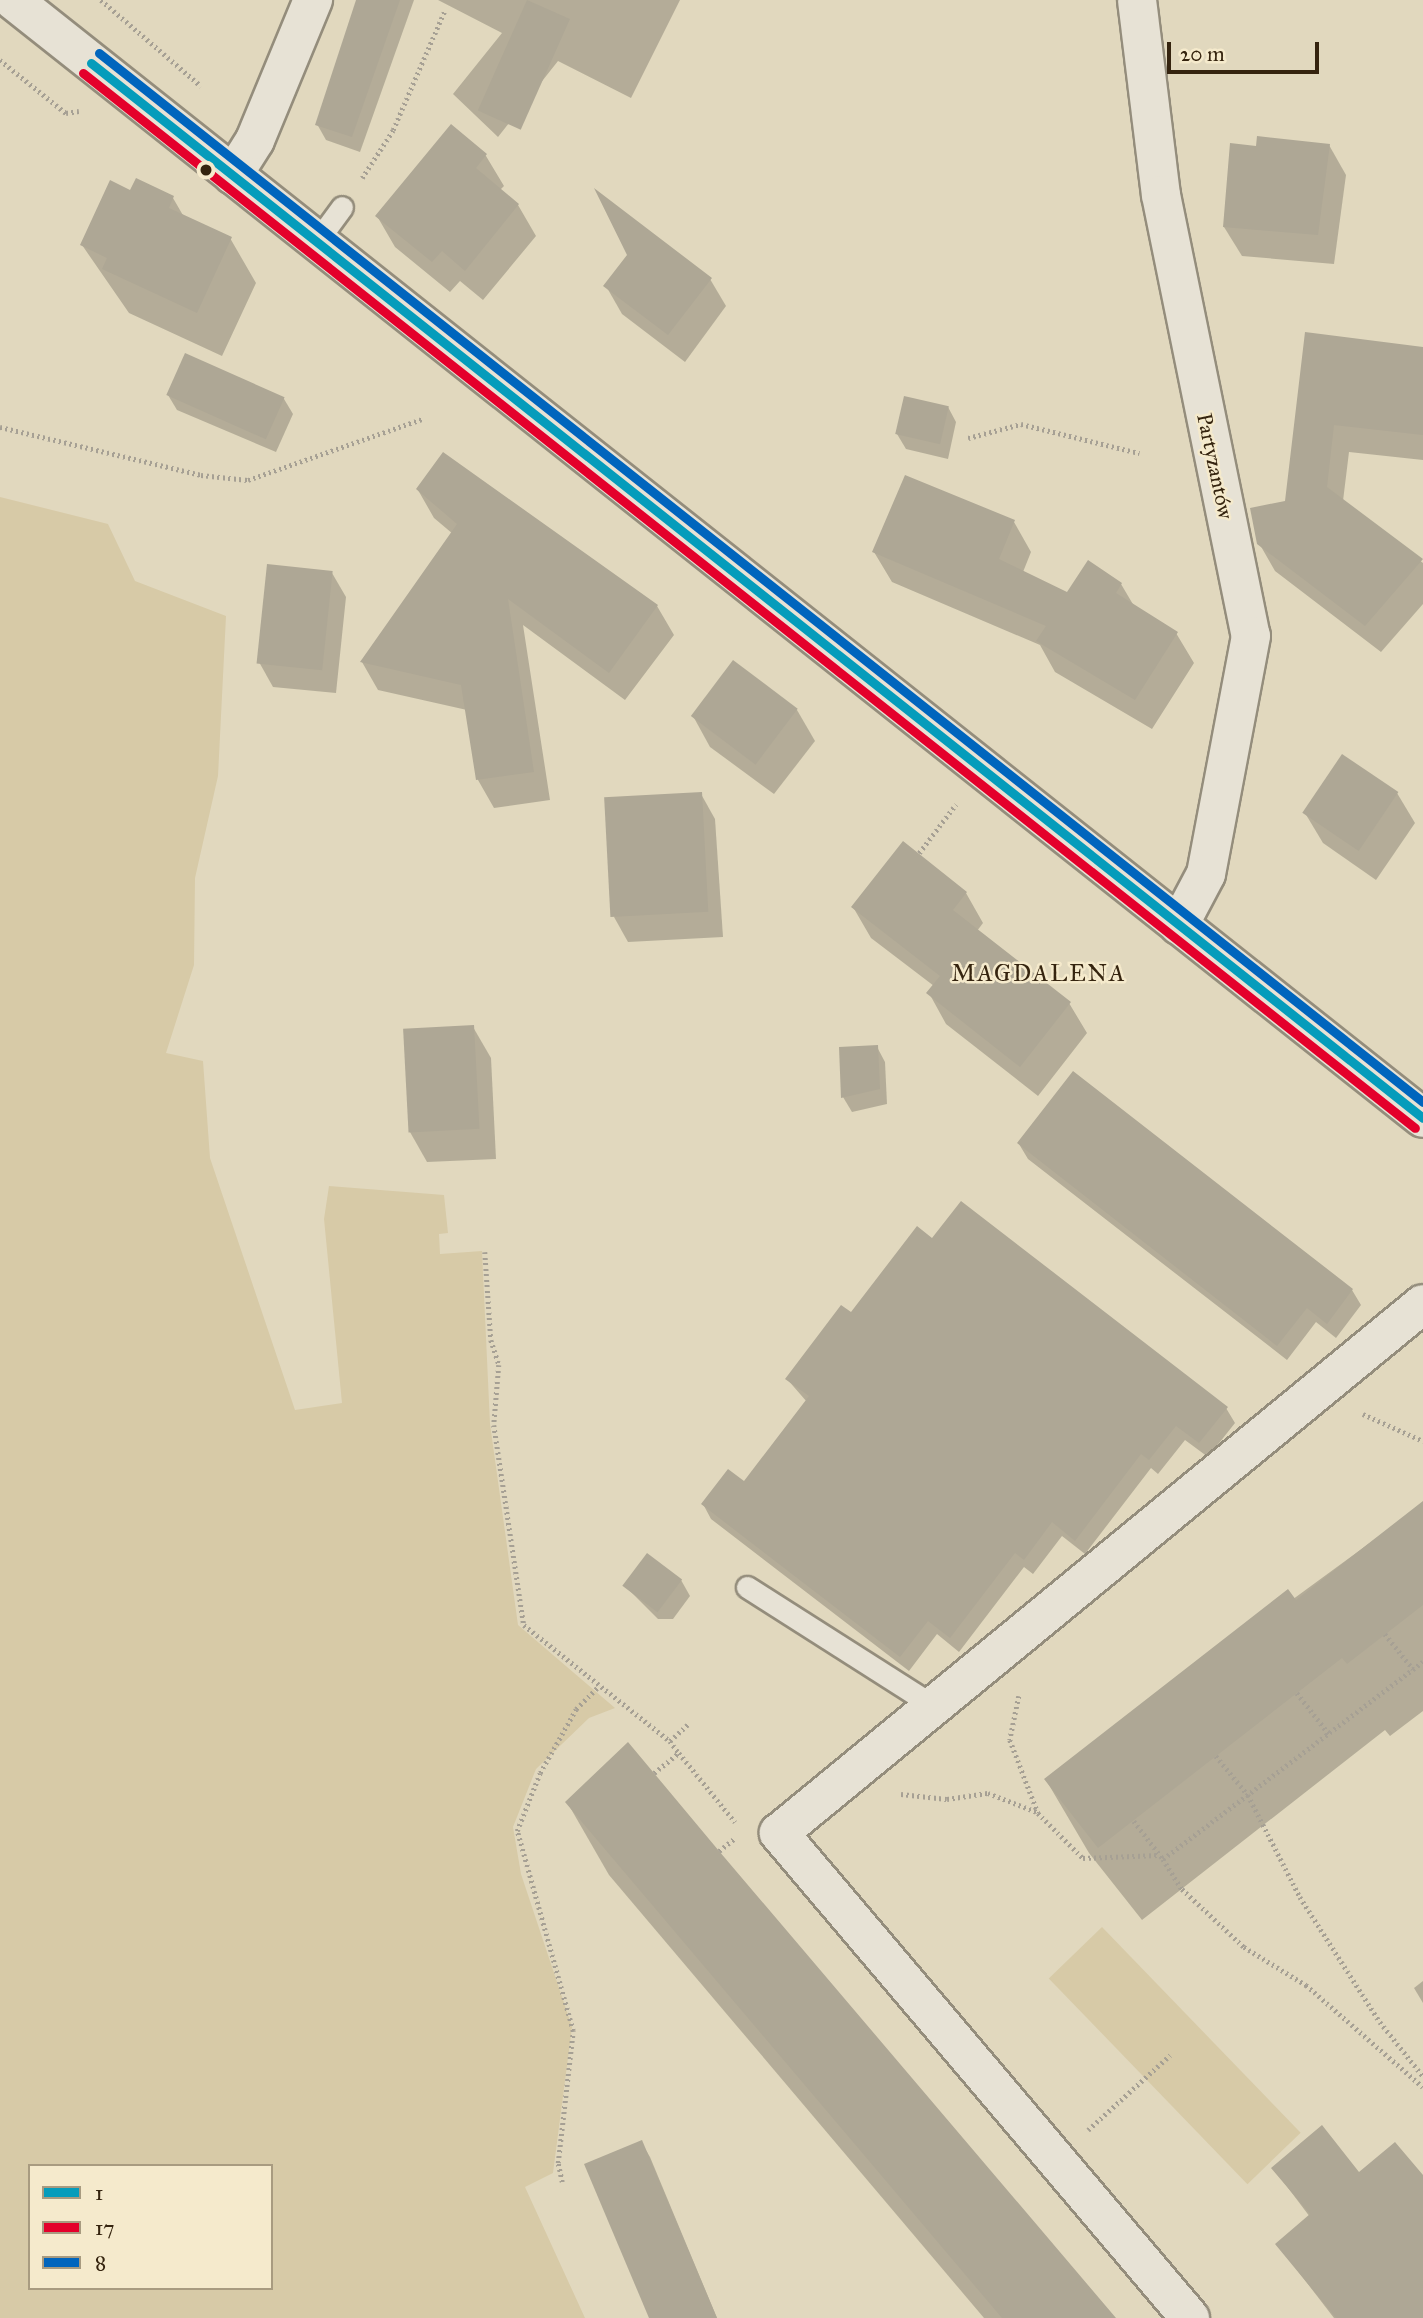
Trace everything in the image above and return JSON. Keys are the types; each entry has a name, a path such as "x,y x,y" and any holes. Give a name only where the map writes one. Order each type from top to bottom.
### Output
{"street":[{"path":"13,0 1423,1118"},
{"path":"233,174 255,140 313,0"},
{"name":"Partyzantów","path":"1137,0 1161,195 1251,636 1206,874 1179,925"},
{"path":"1190,2318 779,1833 1423,1304"}],"lane":[{"path":"317,241 342,207"},
{"path":"747,1587 934,1706"}],"path":[{"path":"342,207 393,130 445,10"},
{"path":"0,427 201,475 248,480 422,419"},
{"path":"968,438 1021,424 1139,453"},
{"path":"919,853 956,804"},
{"path":"485,1252 491,1340 499,1365 494,1425 524,1625 670,1741 679,1753"},
{"path":"1313,1395 1423,1441"},
{"path":"1034,1623 1010,1740 1038,1813"},
{"path":"1385,1634 1413,1670"},
{"path":"860,1766 884,1788 913,1798 988,1793 1038,1813 1083,1858 1161,1857 1248,1795 1423,1662"},
{"path":"562,2182 558,2163 572,2026 517,1831 540,1773 576,1709 598,1686"},
{"path":"1297,1693 1329,1734"},
{"path":"670,1741 688,1724"},
{"path":"1216,1756 1248,1795 1300,1898 1380,2022 1423,2076"},
{"path":"1133,1821 1182,1889 1244,1947 1306,1985 1423,2087"},
{"path":"1055,2159 1170,2055"}],"shaded area":[{"path":"0,497 108,524 135,581 226,616 218,776 195,878 194,965 166,1053 203,1061 210,1158 295,1410 342,1403 324,1219 329,1186 444,1195 448,1233 439,1234 440,1254 482,1251 490,1424 518,1625 615,1708 589,1718 536,1769 513,1827 521,1874 572,2027 553,2173 525,2187 585,2318 0,2318"},
{"path":"1102,1927 1301,2133 1247,2184 1049,1978"}],"building":[{"path":"356,0 400,0 352,137 315,125"},
{"path":"527,0 570,19 521,130 478,111"},
{"path":"451,124 487,154 476,168 519,204 465,271 442,251 432,262 375,216"},
{"path":"1257,136 1330,144 1318,235 1223,227 1230,143 1256,146"},
{"path":"136,178 174,196 169,208 232,237 197,313 102,269 107,258 80,245 110,180 130,190"},
{"path":"594,188 712,278 668,335 603,286 627,255"},
{"path":"1305,332 1423,347 1423,435 1334,425 1327,487 1423,559 1365,626 1257,544 1250,508 1285,501"},
{"path":"185,353 285,397 266,439 166,395"},
{"path":"904,396 949,406 940,444 895,434"},
{"path":"443,452 658,605 609,673 508,599 534,772 476,780 461,685 360,662 457,524 416,489"},
{"path":"905,475 1015,520 999,559 1067,592 1088,560 1122,583 1116,593 1178,632 1135,700 1036,641 1046,626 872,552"},
{"path":"267,564 333,571 322,670 257,663"},
{"path":"733,660 798,709 756,765 691,716"},
{"path":"1342,754 1398,792 1359,851 1302,813"},
{"path":"702,792 708,912 610,917 604,797"},
{"path":"903,841 967,892 953,910 1071,1002 1020,1067 926,993 940,976 851,907"},
{"path":"474,1025 479,1129 409,1133 403,1029"},
{"path":"878,1045 880,1089 841,1098 839,1047"},
{"path":"1073,1071 1353,1289 1327,1324 1307,1308 1277,1346 1017,1143"},
{"path":"961,1201 1228,1407 1199,1443 1176,1426 1149,1460 1141,1454 1075,1541 1052,1522 1024,1560 1015,1553 950,1638 928,1621 900,1657 701,1504 728,1469 744,1481 809,1396 785,1379 841,1305 851,1312 917,1226 932,1238"},
{"path":"1423,1501 1423,1605 1347,1664 1342,1658 1098,1848 1044,1779 1288,1589 1296,1600"},
{"path":"647,1553 682,1579 657,1612 622,1586"},
{"path":"628,1742 1116,2318 1002,2318 565,1802"},
{"path":"1322,2125 1359,2172 1395,2142 1423,2175 1423,2318 1336,2318 1275,2244 1310,2214 1271,2168"},
{"path":"642,2140 717,2318 649,2318 584,2164"}],"transit line":[{"name":"8","path":"99,53 1423,1102"},
{"name":"1","path":"91,63 1423,1118"},
{"name":"17","path":"83,73 1415,1128"}],"district":[{"name":"MAGDALENA","path":"1039,973"}]}
